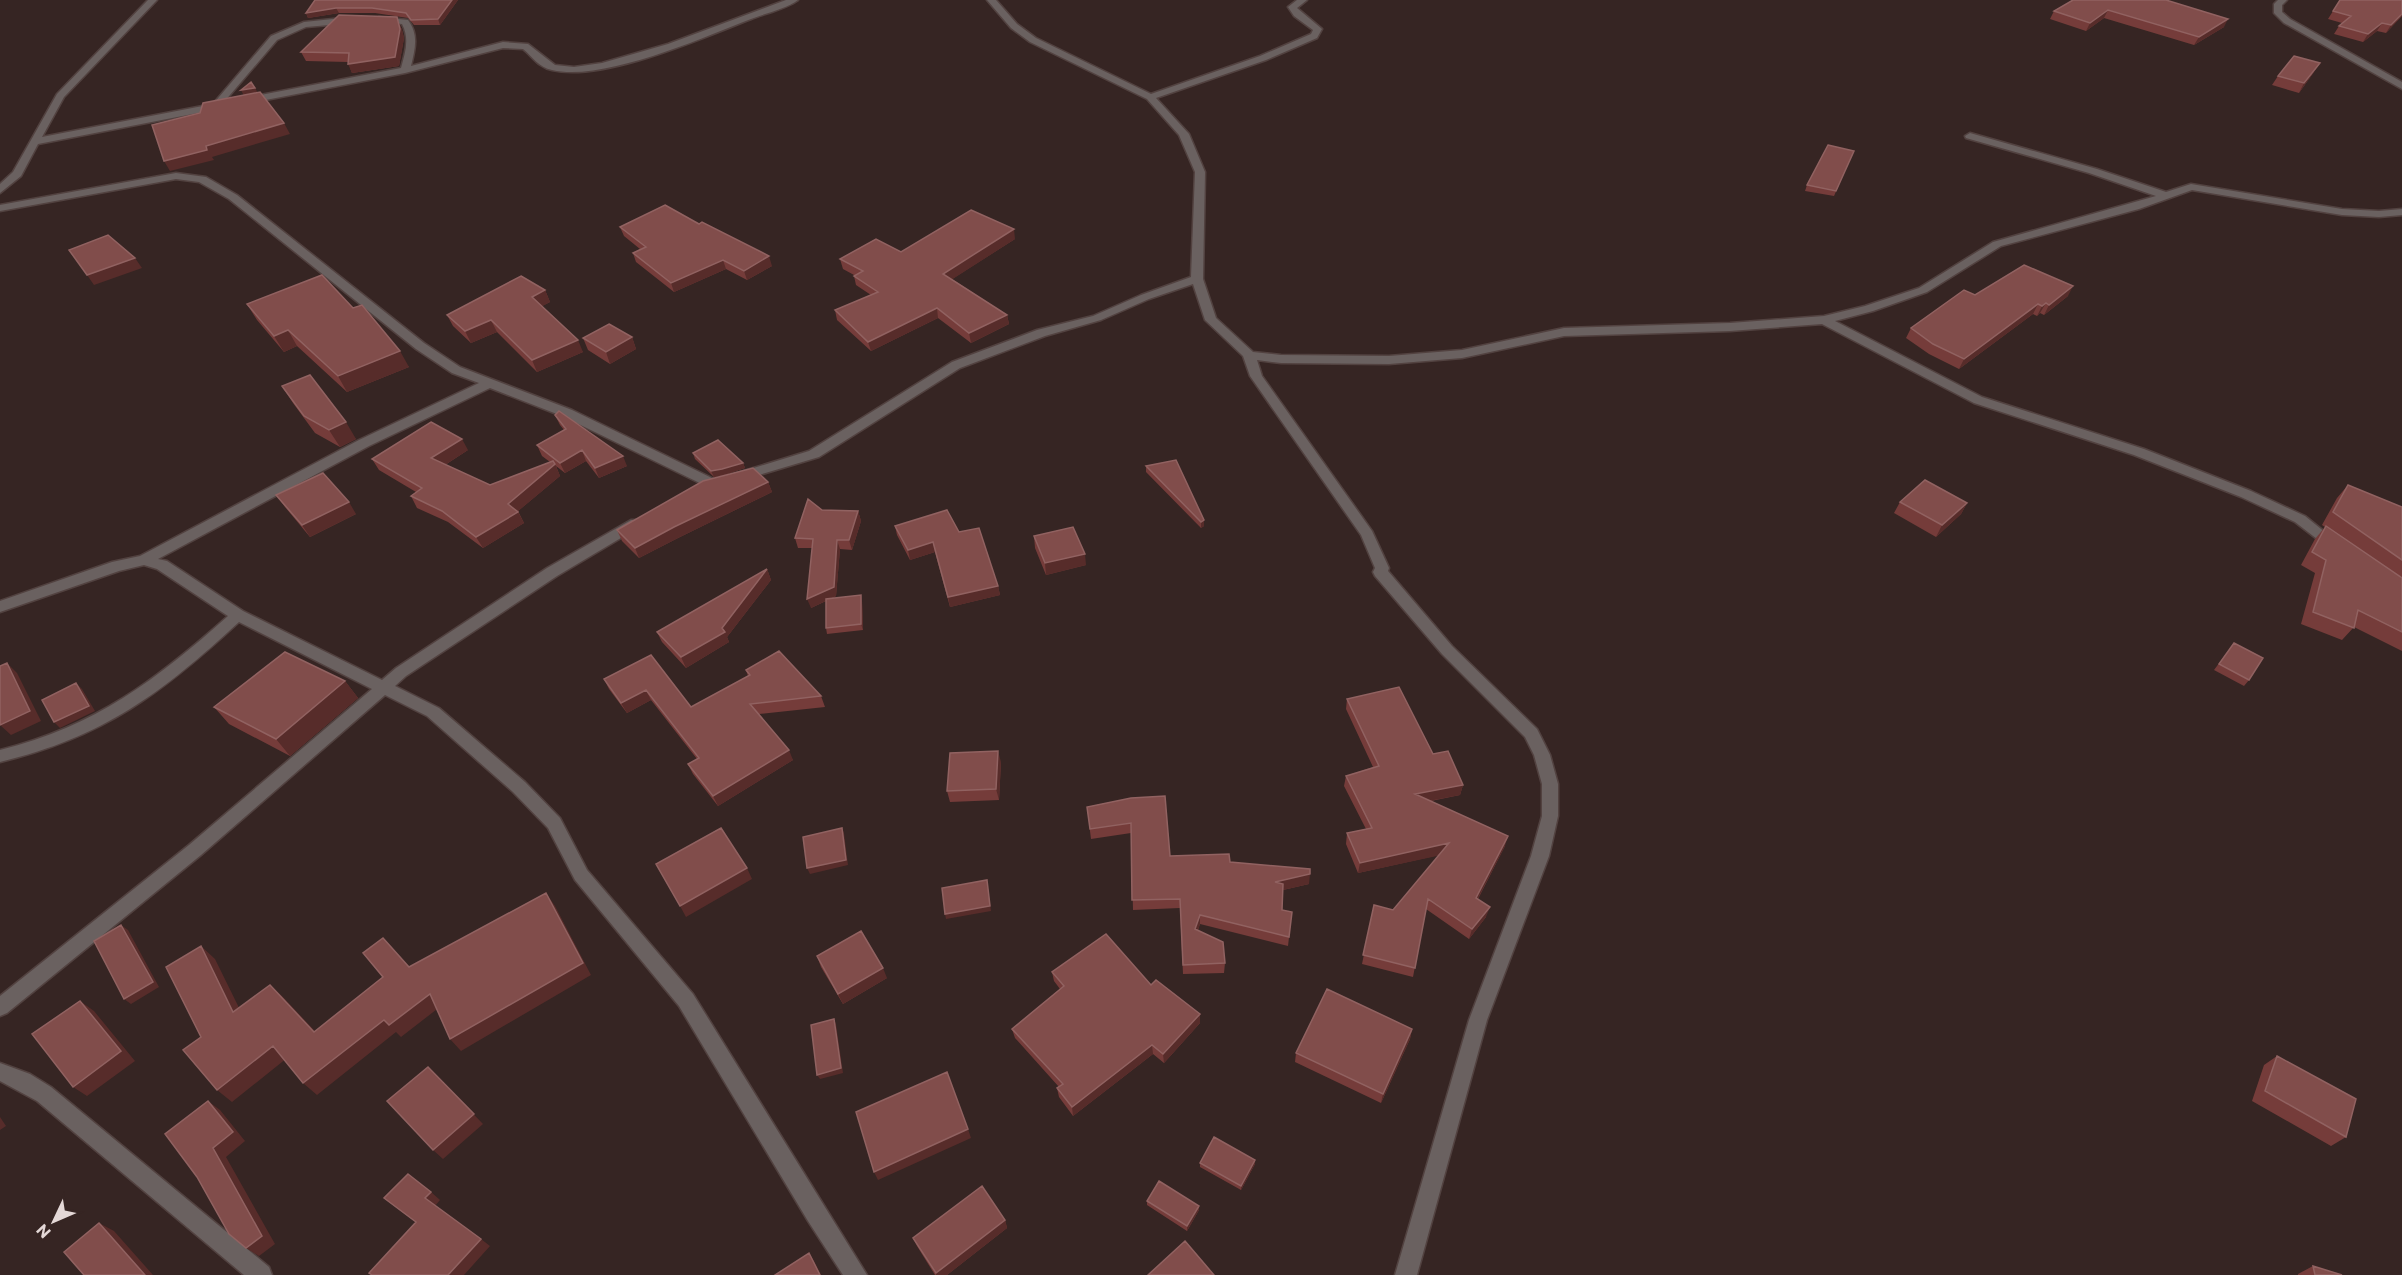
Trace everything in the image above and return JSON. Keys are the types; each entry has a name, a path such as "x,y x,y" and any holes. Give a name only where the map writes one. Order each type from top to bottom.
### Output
{"street":[{"path":"0,190 17,174 60,96 153,0"},
{"path":"34,141 217,104 405,70 503,45 518,44 531,50 535,57 553,68 568,70 587,68 648,53 794,0"},
{"path":"991,0 1014,26 1032,40 1150,97 1184,135 1200,172 1197,279 1211,320 1249,355 1256,376 1367,534 1382,568 1380,572 1447,650 1532,733 1542,755 1550,784 1550,816 1540,856 1478,1020 1406,1275"},
{"path":"1150,97 1263,58 1314,36 1318,28 1297,14 1292,7 1303,0"},
{"path":"2283,0 2278,4 2278,13 2288,21 2402,86"},
{"path":"217,104 274,38 304,25 364,19 405,22 410,27 411,44 405,70"},
{"path":"1970,136 2093,171 2166,196"},
{"path":"0,208 161,178 191,176 202,179 233,197 420,346 456,370 567,413 713,484"},
{"path":"1249,355 1281,358 1389,360 1462,354 1564,332 1730,327 1824,320 1869,309 1923,290 1997,244 2191,187 2332,210 2379,214 2402,212"},
{"path":"692,490 702,485 713,484 814,453 956,365 1041,333 1097,318 1145,297 1197,279"},
{"path":"1824,320 1978,400 2139,452 2246,494 2300,519 2342,551"},
{"path":"0,607 117,566 144,560 254,504 364,443 490,383"},
{"path":"0,1007 195,850 401,672 552,572 652,514"},
{"path":"144,560 162,565 238,615 433,712 519,788 554,823 581,875 686,1000 815,1214 856,1275"},
{"path":"0,756 66,736 114,712 159,683 238,615"},
{"path":"0,1072 23,1081 44,1094 261,1275"}],"building":[{"path":"315,0 452,0 438,19 411,20 406,13 372,8 336,8 306,13"},
{"path":"2073,0 2166,0 2228,19 2199,37 2108,10 2090,23 2054,11"},
{"path":"2340,0 2402,0 2402,14 2391,25 2382,23 2368,34 2339,26 2351,16 2333,11"},
{"path":"339,15 397,17 400,29 395,57 348,64 349,53 301,52"},
{"path":"2294,56 2320,63 2304,83 2278,76"},
{"path":"251,82 255,88 241,90"},
{"path":"260,92 284,123 206,146 207,150 164,161 152,125 200,113 203,103"},
{"path":"1828,145 1854,151 1836,191 1807,185"},
{"path":"665,205 699,224 702,222 769,256 744,271 723,260 671,283 633,253 646,247 620,227"},
{"path":"971,210 1014,229 943,274 1007,315 969,333 937,308 868,342 835,310 878,292 854,276 863,271 840,259 876,239 901,252"},
{"path":"108,235 135,258 87,275 69,250"},
{"path":"2024,265 2073,286 2049,305 2038,304 1964,359 1933,344 1911,328 1964,290 1975,295"},
{"path":"322,275 353,308 362,305 400,351 338,376 288,330 274,336 247,304"},
{"path":"521,276 545,290 532,297 578,340 532,360 491,320 465,331 447,315"},
{"path":"609,324 632,337 606,352 583,338"},
{"path":"310,375 346,422 329,430 304,416 282,386"},
{"path":"559,411 623,456 595,468 582,450 560,463 537,445 566,429 555,415"},
{"path":"431,422 462,439 431,458 490,485 553,461 555,464 508,504 518,512 476,537 442,511 411,496 422,488 372,459"},
{"path":"718,440 743,463 711,471 693,453"},
{"path":"1176,460 1204,520 1201,522 1146,466"},
{"path":"753,468 768,482 635,548 617,530 703,481"},
{"path":"323,473 349,502 302,525 276,495"},
{"path":"1925,480 1967,503 1942,525 1900,502"},
{"path":"2348,485 2402,507 2402,560 2333,512"},
{"path":"808,499 822,510 858,511 849,540 837,540 834,587 807,599 813,539 795,538"},
{"path":"947,510 959,532 979,528 998,586 948,597 933,542 908,550 895,526"},
{"path":"2326,526 2402,578 2402,632 2358,610 2354,628 2313,612 2326,560 2312,552"},
{"path":"1073,527 1085,554 1045,563 1034,536"},
{"path":"767,569 722,628 725,632 681,657 657,632"},
{"path":"861,595 861,624 826,628 826,599"},
{"path":"2234,643 2263,658 2249,680 2219,664"},
{"path":"779,651 821,696 750,704 789,750 713,796 688,764 699,758 646,690 621,703 604,679 651,655 691,707 750,675 746,670"},
{"path":"285,652 345,681 276,739 214,707"},
{"path":"7,663 30,711 0,725 0,666"},
{"path":"76,683 89,706 54,722 42,700"},
{"path":"1399,687 1433,754 1448,751 1463,785 1415,794 1508,836 1476,898 1490,907 1472,929 1428,899 1415,968 1363,955 1374,905 1393,910 1449,843 1360,863 1347,833 1372,828 1346,776 1379,766 1347,699"},
{"path":"998,751 996,789 947,791 950,753"},
{"path":"1165,796 1170,856 1229,854 1230,862 1310,869 1310,874 1275,882 1283,884 1282,910 1292,912 1289,937 1200,915 1195,929 1223,942 1225,963 1183,965 1180,899 1132,900 1131,823 1090,829 1087,807 1131,798"},
{"path":"721,828 747,868 680,906 656,864"},
{"path":"842,828 846,860 807,868 803,837"},
{"path":"987,880 990,906 945,914 942,888"},
{"path":"546,893 583,963 450,1039 430,994 389,1025 384,1020 303,1083 273,1046 217,1090 183,1050 201,1037 166,967 201,946 233,1012 270,985 314,1032 383,977 363,953 383,938 409,967"},
{"path":"121,925 153,982 124,999 94,941"},
{"path":"861,931 883,968 838,994 817,956"},
{"path":"1106,934 1151,985 1156,980 1200,1014 1163,1054 1152,1045 1072,1107 1057,1088 1063,1084 1012,1029 1064,986 1052,972"},
{"path":"1327,989 1412,1029 1383,1094 1296,1053"},
{"path":"80,1001 121,1051 73,1087 32,1034"},
{"path":"834,1019 841,1068 817,1075 811,1025"},
{"path":"2277,1056 2356,1099 2346,1137 2265,1091"},
{"path":"428,1067 474,1114 433,1150 387,1101"},
{"path":"947,1072 968,1129 874,1172 856,1112"},
{"path":"208,1101 233,1132 213,1148 262,1236 246,1248 229,1234 197,1177 165,1134"},
{"path":"1214,1137 1255,1160 1241,1186 1200,1163"},
{"path":"408,1174 431,1192 425,1198 481,1239 448,1275 372,1275 369,1273 416,1222 384,1198"},
{"path":"1159,1181 1199,1206 1187,1226 1147,1201"},
{"path":"982,1186 1005,1220 936,1273 913,1238"},
{"path":"99,1223 145,1275 84,1275 64,1252"},
{"path":"1185,1241 1214,1275 1148,1275"},
{"path":"809,1253 820,1275 775,1275"},
{"path":"2313,1266 2342,1275 2315,1275"}]}
